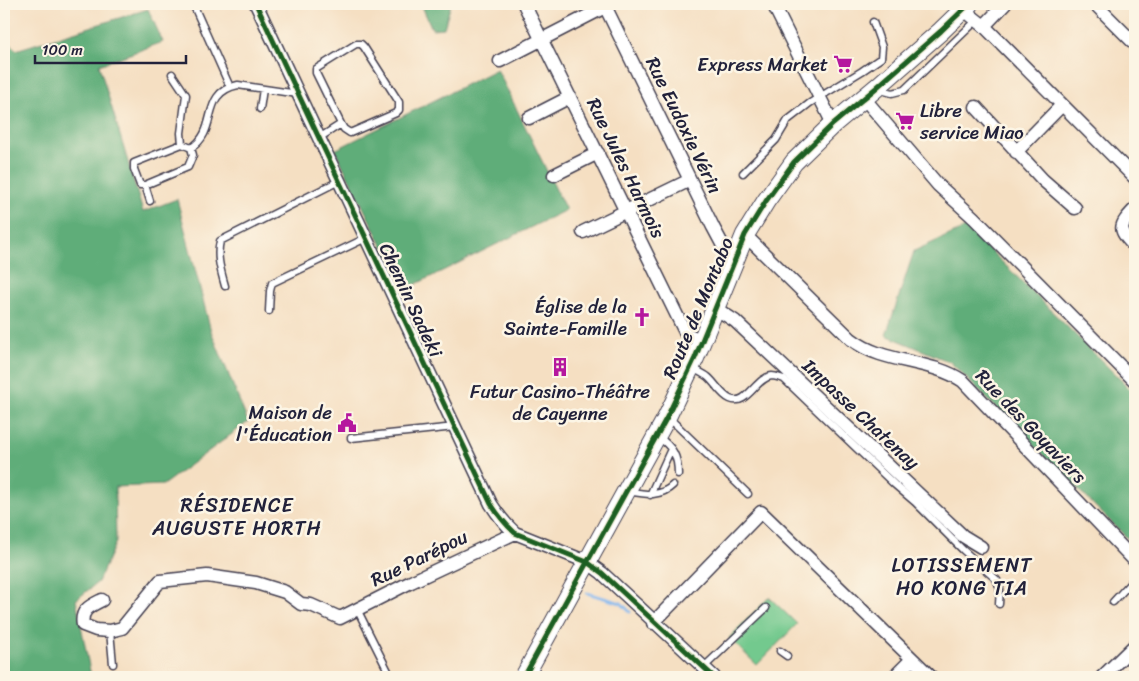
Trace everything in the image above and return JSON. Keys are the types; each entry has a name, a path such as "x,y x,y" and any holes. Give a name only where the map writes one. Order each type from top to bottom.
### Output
{"main road":[{"name":"Route de Montabo","path":"524,677 667,417 691,367 745,235 766,201 794,162 833,124 870,93 974,15"}],"street":[{"name":"Chemin Sadeki","path":"256,4 491,504 506,525 515,533 587,562 602,573 653,623 714,677"},
{"name":"Rue Jules Harmois","path":"524,4 686,334 702,340"},
{"path":"773,4 833,124"},
{"path":"1005,4 974,15 1135,178"},
{"path":"1095,4 1135,44"},
{"path":"500,61 605,5"},
{"name":"Rue Eudoxie Vérin","path":"605,5 729,257 735,260"},
{"path":"870,93 938,185 974,218 1135,381"},
{"path":"529,118 570,97"},
{"path":"1016,152 1062,104"},
{"path":"976,107 1042,180 1074,208"},
{"path":"554,175 598,153"},
{"path":"583,232 690,180"},
{"path":"1135,209 1122,222 1121,228 1123,234 1135,246"},
{"name":"Rue des Goyaviers","path":"745,235 850,339 861,347 900,361 946,371 963,381 1135,560"},
{"name":"Impasse Chatenay","path":"715,308 735,321 963,536 981,547"},
{"path":"653,623 762,512 931,677"},
{"name":"Rue Parépou","path":"110,631 122,628 160,581 207,576 285,592 301,604 340,618 515,533"},
{"path":"102,600 89,606 84,611 83,625 96,630 110,631"},
{"path":"1102,677 1135,645"},
{"path":"894,677 912,659"}],"lane":[{"path":"193,4 230,87"},
{"path":"743,173 776,140 788,120 819,97 862,72 881,58 882,47 873,22"},
{"path":"356,44 361,44 399,102 399,110 350,133 340,124 316,74 316,68 356,44"},
{"path":"172,74 186,95 181,133 182,144"},
{"path":"191,148 199,143 204,136 214,102 220,93 230,87 238,85 298,94"},
{"path":"260,109 263,89"},
{"path":"319,138 340,124"},
{"path":"182,144 191,148 193,155 188,167 145,185 138,183 134,163 182,144"},
{"path":"225,286 218,259 220,241 339,182"},
{"path":"145,185 150,201"},
{"path":"269,311 272,283 366,238"},
{"path":"691,367 708,377 731,400 738,400 746,396 757,384 766,378 773,376 784,379 915,502 963,550 997,580 1000,589 999,604"},
{"path":"667,417 748,494"},
{"path":"351,438 455,427"},
{"path":"657,436 665,441 678,460 678,474"},
{"path":"650,495 671,449"},
{"path":"626,491 650,495 667,492 673,485"},
{"path":"1113,602 1135,578"},
{"path":"703,668 766,608"},
{"path":"357,609 391,677"},
{"path":"110,631 113,664"},
{"path":"780,650 787,656"}],"green space":[{"path":"421,4 451,4 444,28 432,29"},
{"path":"148,9 163,42 99,65 143,212 177,199 211,331 248,422 163,485 115,487 116,542 98,582 76,600 91,676 94,677 4,677 4,36 16,50"},
{"path":"497,69 566,210 404,290 335,150"},
{"path":"967,227 1135,394 1135,546 950,362 886,335 914,251"},
{"path":"769,597 797,624 757,665 729,638"}],"waterway":[{"path":"587,593 621,603 630,612"}],"cycle path":[{"path":"256,4 491,504 515,533 587,562 602,573 714,677"},
{"path":"524,677 667,417 695,358 745,235 766,201 794,162 833,124 941,31 969,4"}],"place":[{"name":"Express Market","path":"843,64"},
{"name":"Libre service Miao","path":"905,121"},
{"name":"Église de la Sainte-Famille","path":"642,317"},
{"name":"Futur Casino-Théâtre de Cayenne","path":"560,367"},
{"name":"Maison de l'Éducation","path":"347,423"}],"district":[{"name":"RÉSIDENCE AUGUSTE HORTH","path":"237,516"},
{"name":"LOTISSEMENT HO KONG TIA","path":"962,576"}]}
